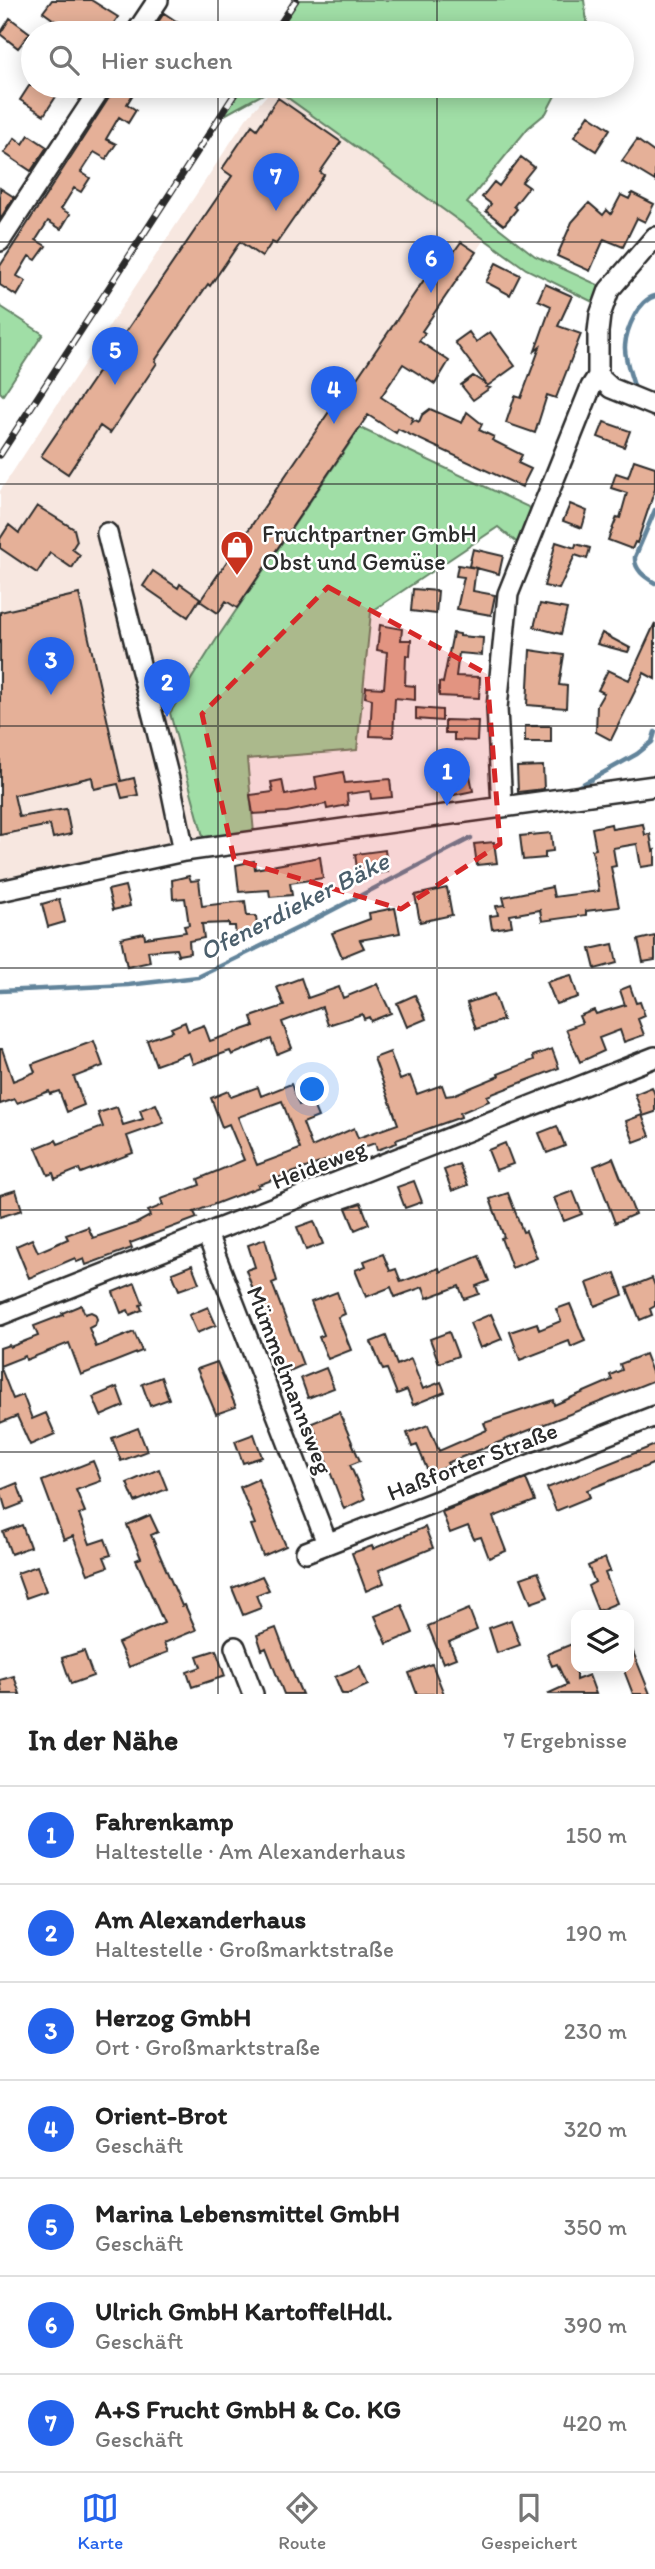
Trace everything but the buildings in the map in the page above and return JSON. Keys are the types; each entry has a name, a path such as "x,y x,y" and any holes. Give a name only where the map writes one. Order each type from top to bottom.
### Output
{"street":[{"path":"144,21 158,0"},
{"path":"0,242 94,98"},
{"path":"502,807 497,708 508,594 591,387 598,376 600,315 609,290 655,237"},
{"path":"598,376 611,388 655,406"},
{"path":"107,533 170,783 184,851"},
{"path":"0,891 184,851 655,786"},
{"name":"Heideweg","path":"0,1315 655,1057"},
{"name":"Mümmelmannsweg","path":"207,1234 327,1543"},
{"name":"Haßforter Straße","path":"306,1552 655,1416"},
{"path":"235,1647 253,1694"}],"highlighted area":[{"path":"328,587 487,674 500,844 401,909 234,859 202,714"}],"shaded area":[{"path":"264,98 287,98 485,238 216,640 204,838 0,883 0,491 246,119"}],"green space":[{"path":"296,0 584,0 587,21 282,21"},
{"path":"232,98 256,98 219,118"},
{"path":"288,98 554,98 546,113 528,128 467,203 535,256 609,290 603,307 526,269"},
{"path":"0,306 43,334 3,395 0,392"},
{"path":"360,428 541,513 526,550 498,527 371,612 357,750 247,759 254,833 204,840 170,713 216,640"}],"waterway":[{"name":"Ofenerdieker Bäke","path":"635,390 626,357 626,339 638,309 655,296"},
{"name":"Ofenerdieker Bäke","path":"655,510 635,557 638,569 655,583"},
{"name":"Ofenerdieker Bäke","path":"574,789 637,754 652,742 655,732"},
{"name":"Ofenerdieker Bäke","path":"0,991 128,985 198,977 471,838"}],"railway":[{"path":"282,21 296,0"},
{"path":"0,455 232,98"}],"place":[{"name":"A+S Frucht GmbH & Co. KG","path":"276,211"},
{"name":"Ulrich GmbH KartoffelHdl.","path":"431,293"},
{"name":"Marina Lebensmittel GmbH","path":"115,385"},
{"name":"Orient-Brot","path":"334,424"},
{"name":"Fruchtpartner GmbH Obst und Gemüse","path":"237,577"},
{"name":"Herzog GmbH","path":"51,695"},
{"name":"Am Alexanderhaus","path":"167,717"},
{"name":"Fahrenkamp","path":"447,806"}]}
